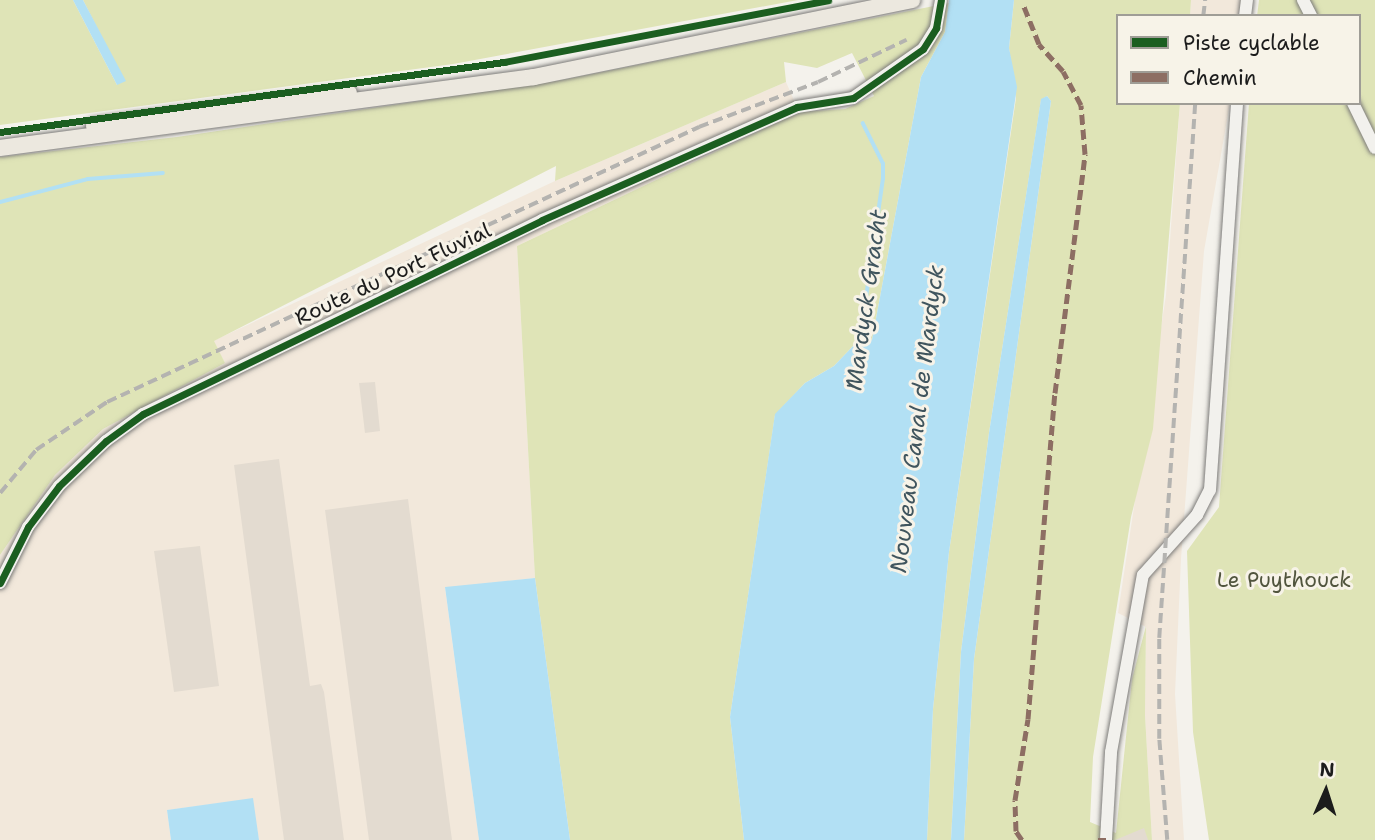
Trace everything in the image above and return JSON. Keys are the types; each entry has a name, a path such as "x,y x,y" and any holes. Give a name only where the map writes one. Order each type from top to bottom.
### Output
{"main road":[{"path":"0,139 519,70 872,0"},
{"path":"0,148 509,80 712,44 912,0"}],"street":[{"name":"Route du Port Fluvial","path":"0,583 28,527 59,486 106,441 143,414 492,248 535,223 787,111 803,105 848,101 910,60 933,35 941,0"},
{"path":"1106,840 1111,752 1143,575 1197,515 1211,483 1237,105"},
{"path":"1354,105 1375,148"}],"shaded area":[{"path":"1191,0 1241,0 1239,14 1190,14"},
{"path":"786,82 799,112 517,246 535,578 445,588 479,840 259,840 252,799 167,810 171,840 0,840 0,555 55,475 103,429 225,363 213,341 555,181"},
{"path":"1180,105 1230,105 1204,251 1181,559 1175,694 1184,840 1152,840 1145,715 1146,627 1118,613 1166,295"}],"green space":[{"path":"0,0 73,0 117,85 118,69 83,0 798,0 453,64 0,125"},
{"path":"1014,0 1191,0 1190,14 1116,14 1116,105 1180,105 1153,429 1131,517 1093,757 1090,822 1116,833 1132,679 1146,626 1145,715 1152,840 964,840 974,659 1051,101 1047,96 1041,100 989,433 961,652 951,840 927,840 933,709 949,552 1016,98 1009,48"},
{"name":"Le Puythouck","path":"1259,0 1375,0 1375,840 1209,840 1193,732 1187,551 1219,507 1249,105 1361,105 1361,14 1257,14"},
{"path":"949,3 945,32 921,77 872,340 854,345 834,366 805,383 775,415 730,717 744,840 570,840 535,578 517,246 799,112 845,109 874,96 852,53 817,68 784,62 786,82 555,181 556,166 214,341 225,363 103,429 55,475 0,555 0,157 177,137 562,80"}],"water":[{"path":"73,0 83,0 126,81 117,85"},
{"name":"Nouveau Canal de Mardyck","path":"949,0 1014,0 1009,48 1017,87 949,552 933,709 927,840 744,840 730,717 775,414 805,383 834,366 854,345 872,340 921,77 945,32"},
{"path":"1047,96 1051,101 974,659 964,840 951,840 961,652 989,433 1041,99"},
{"path":"535,578 570,840 479,840 445,587"},
{"path":"253,798 259,840 171,840 167,810"}],"building":[{"path":"375,382 380,431 365,433 359,383"},
{"path":"279,459 310,686 321,684 324,692 344,840 284,840 234,465"},
{"path":"408,499 452,840 369,840 325,510"},
{"path":"200,546 219,686 174,692 154,551"},
{"path":"1144,828 1148,840 1115,840"}],"waterway":[{"name":"Mardyck Gracht","path":"859,347 883,179 883,164 863,124"},
{"path":"0,202 88,179 163,173"}],"railway":[{"path":"1203,14 1205,0"},
{"path":"0,493 36,450 107,402 699,127 818,82 906,40"},
{"path":"1167,840 1159,739 1159,638 1195,105"}],"marked path":[{"path":"1022,840 1016,831 1015,800 1028,719 1055,393 1085,154 1081,105 1063,71 1039,44 1023,4"},
{"path":"1098,840 1106,840"}],"cycle path":[{"path":"0,132 504,62 828,0"},
{"path":"0,583 28,527 59,486 106,441 143,414 542,220 797,107 853,98 923,49 936,28 941,0"}]}
